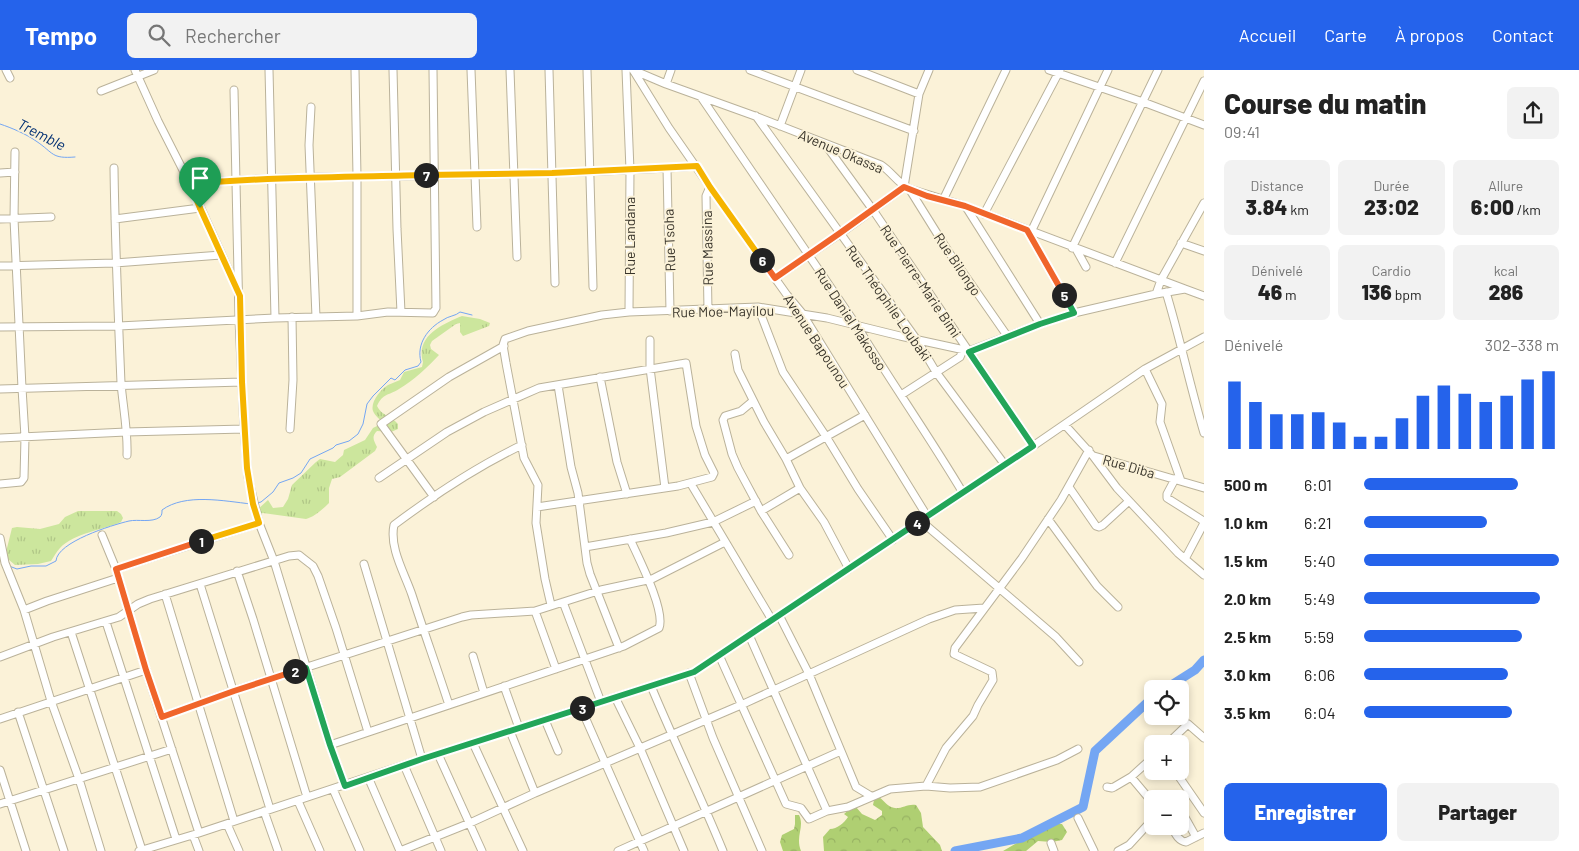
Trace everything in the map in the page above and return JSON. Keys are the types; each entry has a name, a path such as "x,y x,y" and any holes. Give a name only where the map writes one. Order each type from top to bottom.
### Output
{"street":[{"path":"6,70 10,78"},
{"path":"101,91 137,74 154,70"},
{"path":"269,70 275,318"},
{"path":"355,70 357,316"},
{"path":"393,70 401,312"},
{"path":"0,327 119,326 292,317 357,316 401,312 433,313 436,308 433,70"},
{"path":"471,70 477,227"},
{"path":"510,70 517,257"},
{"path":"549,70 555,283"},
{"path":"587,70 593,287"},
{"name":"Rue Landana","path":"626,70 630,170 629,312"},
{"name":"Avenue Okassa","path":"633,70 881,165 907,188"},
{"name":"Avenue Bapounou","path":"633,70 710,187 802,313 865,415 924,519 999,589 1056,637 1079,662"},
{"path":"666,84 671,70"},
{"path":"750,70 914,131"},
{"path":"780,126 802,70"},
{"path":"857,70 919,94"},
{"path":"907,188 919,94 929,70"},
{"path":"944,200 1006,70"},
{"path":"1049,70 1204,125"},
{"path":"1029,231 1108,70"},
{"path":"1074,248 1158,70"},
{"path":"984,214 1059,72"},
{"path":"137,74 190,184 240,296"},
{"path":"1114,263 1204,81"},
{"path":"234,90 242,382 248,477 259,523 274,561 330,745 345,786"},
{"name":"Rue Daniel Makosso","path":"701,97 857,326 963,493"},
{"path":"311,107 309,145 316,317"},
{"name":"Rue Théophile Loubaki","path":"755,116 917,340 936,372 1005,465"},
{"name":"Rue Pierre-Marie Bimi","path":"824,143 873,210 966,351 1033,446"},
{"path":"0,484 24,480 25,437 14,219 15,152"},
{"path":"190,184 311,176 514,174 697,166"},
{"path":"114,168 115,263 127,455"},
{"name":"Rue Tsoha","path":"667,168 670,311"},
{"path":"0,173 15,172"},
{"name":"Rue Massina","path":"708,310 706,196 710,187"},
{"path":"907,188 965,206 1204,296"},
{"path":"775,278 907,188"},
{"name":"Rue Bilongo","path":"907,188 1008,337"},
{"path":"1156,294 1161,280 1204,204"},
{"path":"965,206 1040,324"},
{"path":"115,219 200,208"},
{"path":"0,220 50,217"},
{"path":"1029,231 1074,313"},
{"path":"1181,243 1204,251"},
{"path":"1074,248 1086,266"},
{"path":"0,266 115,263 221,255"},
{"path":"901,395 962,356 966,351 1074,313 1185,289"},
{"path":"1166,292 1204,432"},
{"path":"758,307 783,372 893,540"},
{"name":"Rue Moe-Mayilou","path":"407,459 381,424 449,377 504,343 528,331 602,315 629,312 758,307 827,318 966,351"},
{"path":"290,429 294,380 292,317"},
{"path":"72,632 141,850 161,848 176,839 345,786 510,730 692,672 1065,425 1145,369 1204,337"},
{"path":"650,340 650,368 665,488"},
{"path":"504,343 526,464 538,485 536,523 551,605"},
{"path":"735,354 738,370 753,401 800,488 824,522 849,569"},
{"path":"379,478 447,432 484,412 539,388 686,363 696,426 705,455 714,474 712,477 691,484 537,508"},
{"path":"1145,369 1162,404 1160,422 1178,480 1167,494 1167,498 1204,523 1185,558"},
{"path":"600,377 617,462 627,494"},
{"path":"0,389 242,382"},
{"path":"558,385 590,574 619,648"},
{"path":"753,401 741,411 725,416 723,420 732,454 761,511 789,555"},
{"path":"786,459 865,415"},
{"name":"Rue Diba","path":"1065,425 1091,453 1204,488"},
{"path":"0,438 244,429"},
{"path":"449,705 408,582 397,557 394,526 434,497 493,459 522,445"},
{"path":"926,786 946,748 973,716 993,680 992,672 954,654 955,648 1022,558 1091,453 1117,488 1173,549 1204,575"},
{"path":"407,459 434,497"},
{"path":"691,484 772,620"},
{"path":"1069,487 1096,526 1099,527 1103,526 1129,500"},
{"path":"761,511 800,488"},
{"path":"585,547 666,533 713,522 756,501"},
{"path":"1048,520 1097,586 1118,607"},
{"path":"116,569 259,523"},
{"path":"102,535 116,569 172,749 199,851"},
{"path":"0,538 5,563 24,610 51,701 79,779 101,851"},
{"path":"330,745 619,648 659,628 661,626 654,595 630,539"},
{"path":"162,717 270,679 471,615 535,611 596,592 648,579 726,542"},
{"path":"0,657 106,622 119,617 138,604 165,594 237,571 298,555 313,566 318,576 368,732"},
{"path":"364,564 422,759"},
{"path":"237,571 307,797"},
{"path":"24,610 118,578"},
{"path":"200,584 234,691 278,851"},
{"path":"165,594 199,704 239,851"},
{"path":"563,602 601,702"},
{"path":"368,777 400,851 435,838 741,705 941,614 955,610 984,608"},
{"path":"535,611 556,669"},
{"path":"779,615 809,674 856,787 871,796"},
{"path":"106,622 176,839"},
{"path":"749,635 826,811"},
{"path":"720,655 786,804 801,808 809,819 826,811 840,810 890,789 926,786 950,788 980,787 1057,760 1078,749"},
{"path":"473,656 484,693"},
{"path":"0,719 146,670"},
{"path":"692,672 713,738 762,851"},
{"path":"504,686 519,728"},
{"path":"651,686 723,851"},
{"path":"615,697 640,748 672,827 684,851"},
{"path":"581,708 644,851"},
{"path":"18,712 64,851"},
{"path":"545,720 558,751"},
{"path":"1176,735 1188,724 1204,738"},
{"path":"510,730 535,793"},
{"path":"473,743 523,851"},
{"path":"0,804 172,749"},
{"path":"618,851 841,751"},
{"path":"438,754 482,851"},
{"path":"404,765 441,851"},
{"path":"1107,787 1114,787 1131,777 1144,765"},
{"path":"0,770 26,851"},
{"path":"1131,777 1144,792"},
{"path":"1181,780 1204,812"},
{"path":"333,789 360,851"},
{"path":"298,800 320,851"},
{"path":"1078,818 1094,851"},
{"path":"1189,824 1196,837"},
{"path":"1121,851 1129,846 1144,829"},
{"path":"1177,835 1180,840 1186,842 1204,833"},
{"path":"1051,843 1054,851"}],"green space":[{"path":"462,316 490,323 489,326 463,336 460,332 460,323 456,324 432,341 431,349 439,355 410,382 384,397 377,406 381,412 398,424 398,429 391,432 377,431 374,437 377,447 375,451 340,477 332,479 329,488 329,503 327,505 315,515 306,519 259,514 257,510 268,500 273,508 283,507 288,499 292,485 320,459 335,462 343,455 344,450 365,440 373,428 377,426 382,427 383,423 372,407 379,393 389,384 400,380 404,372 422,367 423,345 427,338 439,327"},
{"path":"78,511 117,511 123,518 121,522 81,535 66,543 51,561 38,564 15,565 8,559 6,552 12,528 40,529 59,524 65,517"},
{"path":"877,796 894,808 916,805 921,813 923,827 940,845 942,851 824,851 823,837 830,829 838,827 848,817 844,814 851,808 856,807 862,814 875,820 882,815 882,811 873,805"},
{"path":"795,815 799,815 801,819 799,846 801,851 783,851 780,842 782,835 794,829"},
{"path":"1062,824 1067,832 1062,840 1052,842 1038,841 1026,851 1003,851 1036,832"}],"waterway":[{"name":"Tremble","path":"0,124 28,136 57,156 75,157"},
{"path":"257,503 273,492 279,483 301,473 310,459 336,445 349,441 358,434 363,424 367,404 373,396 391,378 395,380 405,370 418,366 421,362 420,349 424,337 433,327 460,312 472,315"},
{"path":"9,566 17,569 31,566 46,566 56,561 65,547 86,535 129,521 157,519 160,517 162,510 182,501 205,499 251,504"},
{"path":"1179,680 1195,670 1204,660"},
{"path":"955,851 1022,838 1083,807 1095,751 1144,705"}],"route":[{"path":"697,166 775,278 904,187 927,196 965,206 1027,230 1074,313 1040,324 969,352 1033,446 704,666 694,672 510,730 345,786 306,668 162,717 118,578 116,569 259,523 253,504 247,468 240,296 200,208 190,184 311,176 552,173 697,166"}]}
